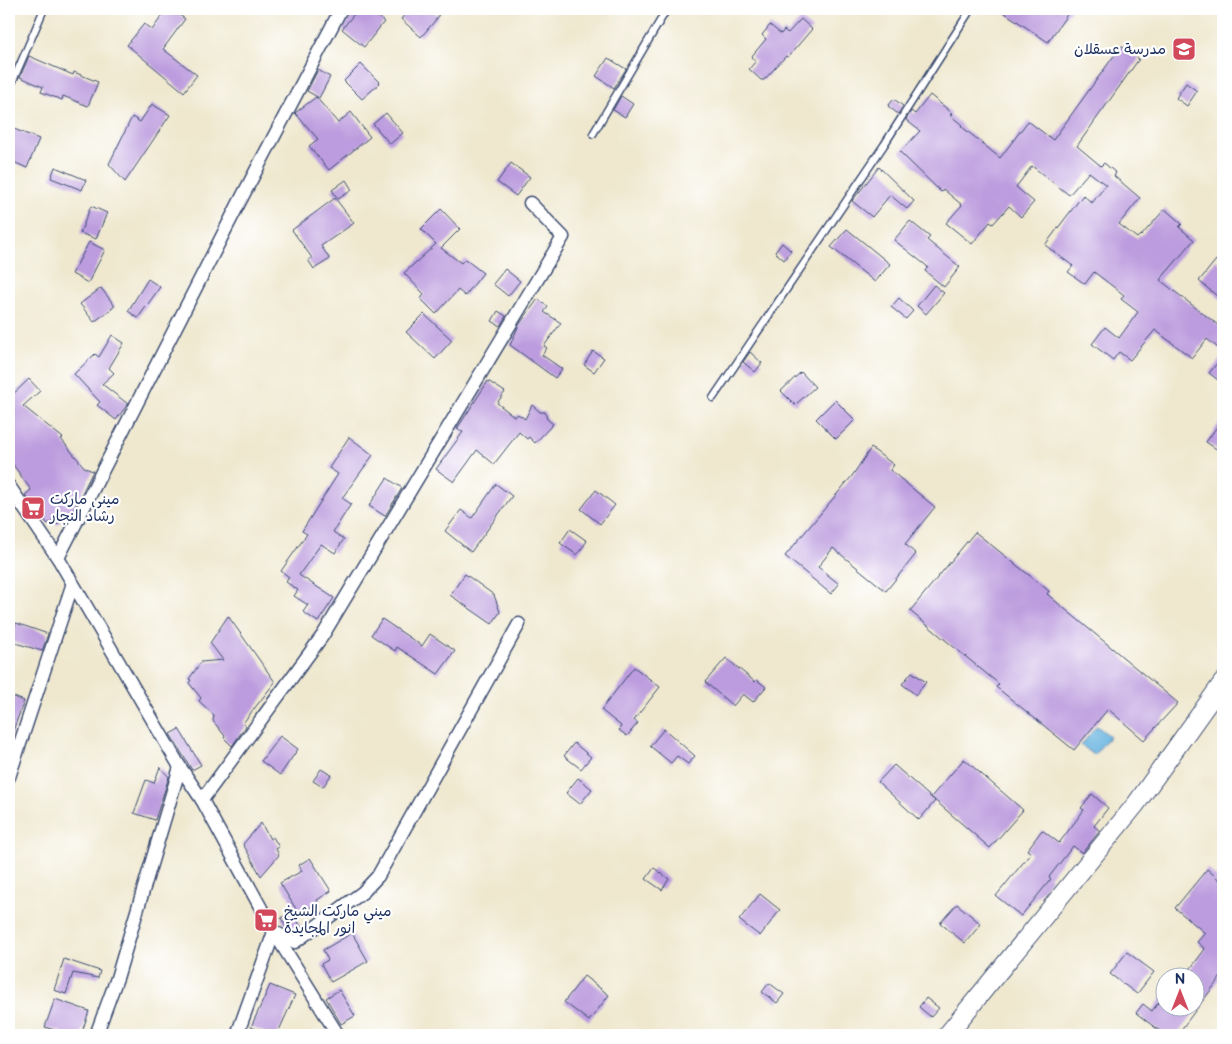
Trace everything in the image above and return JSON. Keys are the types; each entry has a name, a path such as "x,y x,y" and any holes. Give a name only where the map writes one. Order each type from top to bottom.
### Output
{"street":[{"path":"58,558 231,218 341,9"},
{"path":"202,800 324,635 564,237 530,203"},
{"path":"9,486 58,558 72,586 180,767 202,800 274,932 338,1035"},
{"path":"9,777 72,586"},
{"path":"274,932 295,942 363,892 378,876 519,624"},
{"path":"947,1035 1136,804 1223,682"},
{"path":"96,1035 117,978 180,767"},
{"path":"237,1035 274,932"}],"lane":[{"path":"9,90 44,9"},
{"path":"593,134 667,9"},
{"path":"713,398 884,145 971,9"}],"water":[{"path":"1097,726 1110,736 1094,755 1081,745"}],"building":[{"path":"167,9 182,9 178,14 185,19 163,49 197,75 184,92 127,45 144,24 152,30"},
{"path":"358,9 368,9 384,22 364,47 342,29"},
{"path":"410,9 431,9 439,16 421,37 401,19"},
{"path":"999,9 1071,9 1048,42"},
{"path":"801,19 812,29 788,57 786,56 764,80 761,80 749,69 756,61 751,57 766,39 762,35 770,25 781,34 784,30 788,33"},
{"path":"1121,46 1139,59 1077,146 1101,166 1104,163 1116,173 1114,176 1140,198 1119,224 1137,238 1165,209 1182,224 1179,227 1194,240 1160,280 1223,329 1223,352 1207,339 1192,358 1155,330 1130,360 1119,352 1113,360 1092,344 1105,327 1119,338 1138,312 1121,299 1124,295 1094,272 1085,284 1068,272 1073,266 1045,245 1083,195 1092,203 1106,185 1089,172 1069,195 1032,166 1016,187 1034,202 1021,217 1009,206 993,224 990,222 972,244 946,223 962,205 943,189 941,192 900,152 920,131 906,120 911,111 915,114 930,95 952,113 950,115 961,126 1000,158 1028,121 1053,140"},
{"path":"29,56 73,75 74,72 98,82 88,106 63,96 62,100 41,92 43,87 20,77"},
{"path":"608,58 626,69 614,88 596,76"},
{"path":"361,64 380,83 362,99 344,81"},
{"path":"318,70 330,77 319,98 307,91"},
{"path":"1186,83 1197,91 1187,106 1176,98"},
{"path":"621,96 633,104 625,117 613,110"},
{"path":"316,97 338,123 351,112 370,137 329,170 309,146 318,139 295,113"},
{"path":"894,99 903,106 898,114 888,106"},
{"path":"152,104 170,115 125,182 109,164 132,117 140,122"},
{"path":"386,113 403,133 390,144 373,124"},
{"path":"9,127 39,139 27,168 9,160"},
{"path":"511,163 530,177 516,196 497,182"},
{"path":"55,167 86,180 82,190 51,178"},
{"path":"879,167 914,201 907,209 890,195 872,217 852,201"},
{"path":"346,180 352,190 338,199 332,190"},
{"path":"335,198 354,223 321,246 330,259 314,269 308,260 312,258 292,230"},
{"path":"91,206 107,213 96,239 80,233"},
{"path":"441,209 460,229 441,248 461,263 465,259 483,273 465,296 458,290 436,314 421,299 424,294 404,273 436,244 421,229"},
{"path":"910,221 930,237 927,240 960,267 944,287 925,271 928,267 894,240"},
{"path":"847,229 890,264 875,282 831,247"},
{"path":"89,242 105,250 88,283 72,274"},
{"path":"782,243 791,251 784,260 775,252"},
{"path":"1216,260 1223,266 1223,301 1199,281"},
{"path":"505,269 520,281 508,296 493,284"},
{"path":"148,279 160,287 138,318 128,311"},
{"path":"934,285 944,293 926,314 917,306"},
{"path":"101,288 115,306 94,322 80,304"},
{"path":"899,298 913,311 906,319 891,307"},
{"path":"538,299 548,307 544,312 561,323 544,346 547,348 542,355 562,369 555,378 510,345 519,325"},
{"path":"498,311 506,316 500,326 492,321"},
{"path":"424,314 452,340 435,359 406,332"},
{"path":"112,335 124,343 109,368 114,373 102,384 128,404 116,420 97,405 100,402 74,374 95,354 99,357"},
{"path":"593,351 604,358 594,372 584,365"},
{"path":"750,352 762,363 755,372 743,362"},
{"path":"1223,356 1223,384 1209,373"},
{"path":"801,372 815,387 795,405 781,391"},
{"path":"29,379 40,391 23,406 63,438 61,439 85,468 93,471 81,495 76,499 78,501 72,512 57,525 53,521 48,524 32,506 25,495 31,490 9,459 9,398"},
{"path":"488,381 505,392 497,403 515,417 518,414 525,419 532,405 540,412 545,412 547,419 553,424 535,443 529,437 527,439 519,432 494,464 477,450 454,482 436,469 463,432 457,429"},
{"path":"835,400 855,420 836,439 816,419"},
{"path":"1223,418 1223,444 1218,450 1206,442"},
{"path":"349,437 373,455 342,498 351,504 333,532 344,539 335,553 321,544 299,575 334,598 318,622 303,612 308,605 294,596 298,590 286,582 289,577 281,571 307,534 302,531 338,474 329,468"},
{"path":"871,448 894,465 890,470 935,507 905,544 916,554 886,591 833,548 818,567 839,584 831,594 785,556 852,476"},
{"path":"387,478 402,488 385,516 369,506"},
{"path":"496,484 512,496 471,552 445,531 461,510 472,518"},
{"path":"596,490 615,505 600,524 581,509"},
{"path":"570,529 587,541 577,555 560,543"},
{"path":"975,532 1049,591 1047,594 1178,703 1144,740 1108,709 1074,750 996,687 999,684 910,611"},
{"path":"465,574 494,595 500,612 492,624 450,595"},
{"path":"228,616 275,682 243,723 246,726 232,746 224,738 225,736 213,721 214,715 199,701 201,698 189,683 191,680 189,679 201,662 223,660 210,643"},
{"path":"382,619 422,646 430,634 455,651 438,674 397,647 395,651 371,635"},
{"path":"16,623 48,634 42,651 9,641"},
{"path":"726,658 755,682 757,680 766,687 753,702 743,694 733,706 705,682"},
{"path":"634,667 660,687 634,720 638,723 627,736 619,730 621,726 601,710"},
{"path":"912,672 926,682 916,695 902,684"},
{"path":"9,695 24,701 10,739 9,739"},
{"path":"179,729 201,765 192,770 170,734"},
{"path":"664,729 695,756 688,764 677,756 671,763 650,746"},
{"path":"280,736 298,749 280,775 261,761"},
{"path":"574,743 591,757 581,769 564,756"},
{"path":"964,759 1023,810 990,848 931,797"},
{"path":"894,765 935,801 919,820 878,782"},
{"path":"160,767 169,777 155,820 134,813 146,780 154,783"},
{"path":"321,769 331,775 323,787 313,781"},
{"path":"578,778 592,789 580,804 566,793"},
{"path":"1092,794 1108,808 1094,826 1100,831 1082,853 1073,846 1049,877 1051,879 1021,916 996,896 1031,853 1027,850 1042,830 1059,843 1084,810 1081,808"},
{"path":"261,823 270,839 273,837 279,847 276,849 279,855 261,876 243,844"},
{"path":"310,858 331,891 317,900 318,903 299,914 280,883 302,871 299,865"},
{"path":"654,868 669,879 662,890 646,879"},
{"path":"1207,869 1223,883 1223,974 1204,999 1204,966 1192,966 1205,949 1197,942 1205,933 1175,908"},
{"path":"760,894 780,910 760,936 739,920"},
{"path":"957,904 981,924 965,943 940,923"},
{"path":"292,911 301,927 294,933 288,930 281,918"},
{"path":"352,933 368,961 331,982 321,964 328,960 323,950"},
{"path":"1127,952 1154,972 1137,994 1110,974"},
{"path":"64,959 100,971 98,978 73,973 66,994 54,990"},
{"path":"584,976 609,995 589,1021 564,1002"},
{"path":"769,983 784,994 777,1003 762,992"},
{"path":"270,985 295,995 277,1035 270,1035 251,1027"},
{"path":"339,990 355,1016 341,1024 326,998"},
{"path":"926,998 939,1008 931,1017 919,1007"},
{"path":"55,999 89,1011 81,1035 69,1035 45,1027"},
{"path":"1143,1004 1152,1011 1154,1008 1154,1016 1191,1016 1177,1035 1165,1035 1136,1013"}],"place":[{"name":"مدرسة عسقلان","path":"1184,49"},
{"name":"ميني ماركت رشاد النجار","path":"33,508"},
{"name":"ميني ماركت الشيخ انور المجايدة","path":"266,920"}]}
